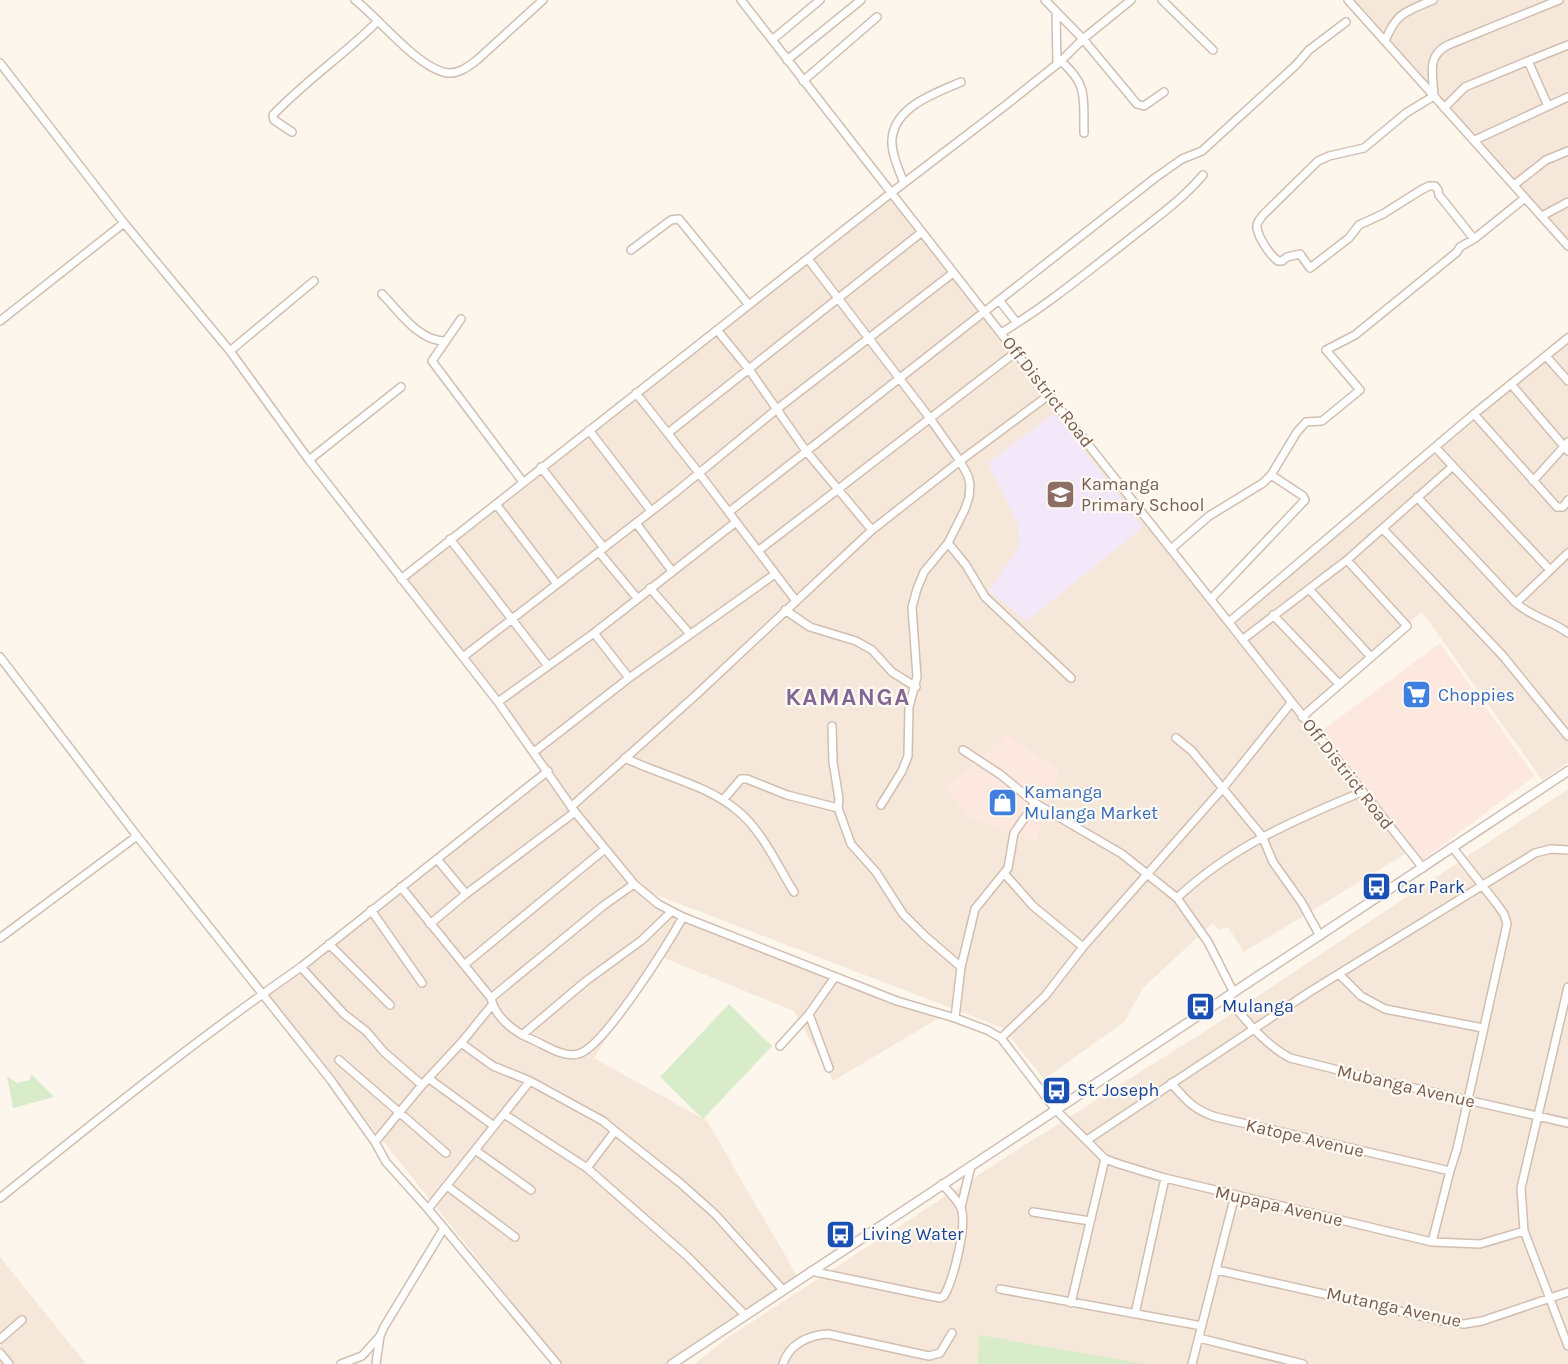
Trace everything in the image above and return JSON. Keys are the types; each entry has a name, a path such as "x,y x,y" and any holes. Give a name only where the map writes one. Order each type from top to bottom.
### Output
{"street":[{"path":"355,0 401,43 437,70 449,73 457,72 477,60 543,0"},
{"name":"Off District Road","path":"741,0 953,273 1423,868"},
{"path":"772,40 820,0"},
{"path":"787,60 861,0"},
{"path":"1045,0 1083,39 1140,106 1164,92"},
{"path":"401,579 1059,62 1131,0"},
{"path":"1161,0 1213,50"},
{"path":"1348,0 1568,246"},
{"path":"1385,42 1399,15 1433,0"},
{"path":"1434,96 1433,63 1437,52 1448,45 1559,0"},
{"path":"1056,13 1059,62 1079,79 1083,90 1084,133"},
{"path":"803,81 878,16"},
{"path":"292,132 274,120 273,115 378,21"},
{"path":"729,512 1155,178 1182,159 1202,150 1296,65 1309,50 1346,22"},
{"path":"1444,108 1465,87 1568,45"},
{"path":"1528,61 1548,106"},
{"path":"0,63 124,223 230,351 309,460 498,702 573,809 634,884 671,912 919,1009 955,1018 987,1030 1001,1038 1045,996 1083,947 1223,788 1291,703"},
{"path":"904,183 893,150 892,137 898,122 912,106 930,95 961,82"},
{"path":"1434,96 1406,113 1364,148 1329,156 1318,161 1263,215 1257,228 1278,261 1300,254 1310,268 1349,237 1359,225 1383,214 1421,190 1435,186 1439,195 1474,239"},
{"path":"1475,140 1568,98"},
{"path":"1514,185 1546,160 1568,151"},
{"path":"1001,333 1048,302 1177,202 1203,175"},
{"path":"1171,549 1209,516 1263,483 1271,475 1297,432 1306,422 1322,421 1360,390 1326,351 1355,335 1457,252 1460,247 1474,239 1526,198"},
{"path":"1542,216 1568,202"},
{"path":"631,250 671,220 679,219 749,305"},
{"path":"0,321 124,223"},
{"path":"668,433 922,232"},
{"path":"808,259 960,460 970,485 969,497 948,543 924,572 917,589 912,607 918,665 916,687 909,707 906,763 880,805"},
{"path":"463,657 953,273"},
{"path":"230,351 314,281"},
{"path":"382,294 421,333 432,340 445,341"},
{"path":"999,300 1017,323"},
{"path":"461,319 432,361 523,482"},
{"path":"717,330 748,368 806,451 872,530"},
{"path":"1229,622 1474,414 1568,338"},
{"path":"758,551 1016,352"},
{"path":"1546,356 1568,381"},
{"path":"1511,384 1566,446 1533,481"},
{"path":"309,460 401,387"},
{"path":"636,393 796,601"},
{"path":"430,924 573,809 625,758 696,695 872,530 960,460 1049,395"},
{"path":"1474,414 1557,507 1563,507 1568,500"},
{"path":"589,430 651,511"},
{"path":"1435,447 1550,570"},
{"path":"1242,640 1347,560 1453,466"},
{"path":"541,467 637,598"},
{"path":"1211,599 1305,500 1303,496 1271,475"},
{"path":"1418,497 1516,603 1534,617 1552,623 1568,633"},
{"path":"496,504 557,584"},
{"path":"498,702 594,633 736,522"},
{"path":"636,523 672,571"},
{"path":"1383,529 1503,656 1568,736"},
{"path":"450,539 548,666"},
{"path":"948,543 966,565 986,597 1071,678"},
{"path":"1516,603 1550,570 1566,559"},
{"path":"1302,717 1407,626 1347,560"},
{"path":"534,752 629,678 775,574"},
{"path":"650,588 690,634"},
{"path":"1309,589 1371,657"},
{"path":"785,610 810,627 856,641 872,650 892,672 916,687"},
{"path":"1273,615 1339,684"},
{"path":"594,633 629,678"},
{"path":"0,657 137,836 330,1079 375,1142 386,1162 557,1364"},
{"path":"832,726 832,762 839,800 838,808 851,844 876,872 899,909 925,936 961,967"},
{"path":"1176,738 1192,751 1262,836 1273,862 1307,912 1320,936"},
{"name":"Mubanga Avenue","path":"963,750 1001,775 1035,802 1104,842 1177,898 1208,942 1230,995 1254,1030 1279,1052 1304,1062 1568,1123"},
{"path":"625,758 723,800 740,812 755,829 794,891"},
{"path":"0,1198 76,1136 262,994 301,967 548,771"},
{"path":"672,1364 1568,771"},
{"path":"723,800 741,779 747,779 787,795 838,808"},
{"path":"1177,898 1223,859 1262,836 1362,792"},
{"path":"955,1018 961,967 975,909 1004,873 1010,861 1014,833 1035,802"},
{"path":"0,938 137,836"},
{"path":"1432,1242 1457,1149 1507,924 1504,914 1453,848"},
{"path":"464,965 605,849"},
{"path":"1087,1140 1311,991 1481,885 1535,853 1551,849 1568,850"},
{"path":"437,859 466,894"},
{"path":"1004,873 1033,906 1083,947"},
{"path":"375,1142 428,1078 461,1043 492,1002 603,906 634,884"},
{"path":"401,887 464,965 506,1023 522,1035 565,1054 575,1055 588,1050 598,1041 658,959 683,917"},
{"path":"371,910 422,983"},
{"path":"522,1035 586,981 642,940 671,912"},
{"path":"329,944 390,1005"},
{"path":"301,967 344,1014 366,1031 384,1052 422,1085"},
{"path":"1340,975 1361,996 1384,1009 1483,1028"},
{"path":"780,1046 809,1014 835,977"},
{"path":"1568,987 1536,1116 1521,1188 1520,1206 1524,1231 1568,1346"},
{"path":"809,1014 829,1068"},
{"name":"Mupapa Avenue","path":"1001,1038 1056,1110 1105,1159 1165,1178 1432,1242 1480,1244 1524,1231"},
{"path":"461,1043 493,1066 530,1081 603,1121 715,1214 783,1290"},
{"path":"339,1060 446,1153"},
{"path":"428,1078 494,1126"},
{"path":"428,1209 530,1081"},
{"name":"Katope Avenue","path":"1171,1083 1190,1104 1201,1112 1215,1117 1450,1171"},
{"path":"504,1114 587,1168 687,1256 745,1315"},
{"path":"587,1168 615,1131"},
{"path":"475,1150 531,1190"},
{"path":"1071,1303 1105,1159"},
{"path":"811,1271 940,1298 944,1296 962,1235 961,1207 971,1165"},
{"path":"1135,1314 1165,1178"},
{"path":"942,1184 961,1207"},
{"path":"447,1186 515,1238"},
{"path":"1192,1364 1235,1195"},
{"path":"1033,1212 1090,1221"},
{"path":"341,1364 362,1356 380,1336 444,1228"},
{"name":"Mutanga Avenue","path":"1216,1270 1464,1324 1482,1321 1568,1292"},
{"path":"1000,1289 1202,1326"},
{"path":"0,1339 22,1320"},
{"path":"783,1364 794,1347 817,1335 828,1334 934,1356 944,1348 952,1333"},
{"path":"376,1364 380,1336"},
{"path":"1199,1338 1304,1364"},
{"path":"0,1353 9,1364"}],"shaded area":[{"path":"1348,0 1568,0 1568,249"},
{"path":"892,194 1228,622 1433,444 1568,331 1568,763 1542,780 1422,612 1302,715 1250,652 1405,854 1244,952 1228,927 1219,930 1213,923 1143,988 1124,1022 1044,1079 1003,1028 633,886 666,911 944,1015 833,1081 794,1011 659,956 594,1058 707,1121 799,1279 667,1364 562,1364 264,993 547,770 401,576"},
{"name":"Kamanga Primary School","path":"1055,413 1143,527 1027,621 989,591 1020,545 1018,524 988,463"},
{"path":"1440,643 1535,776 1420,862 1320,732"},
{"name":"Kamanga Mulanga Market","path":"1007,735 1059,770 1036,843 967,816 945,788"},
{"path":"1568,789 1568,1364 694,1364 730,1336 1210,1028"},
{"path":"0,1257 86,1364 0,1364"}],"green space":[{"path":"729,1004 772,1046 703,1119 660,1077"},
{"path":"31,1074 54,1097 13,1108 7,1076 17,1083 30,1080"},
{"path":"979,1335 1145,1364 978,1364"}],"place":[{"name":"Kamanga Primary School","path":"1060,494"},
{"name":"Choppies","path":"1417,695"},
{"name":"Kamanga Mulanga Market","path":"1003,802"},
{"name":"Car Park","path":"1376,887"},
{"name":"Mulanga","path":"1201,1006"},
{"name":"St. Joseph","path":"1056,1090"},
{"name":"Living Water","path":"841,1234"}],"district":[{"name":"KAMANGA","path":"848,697"}]}
